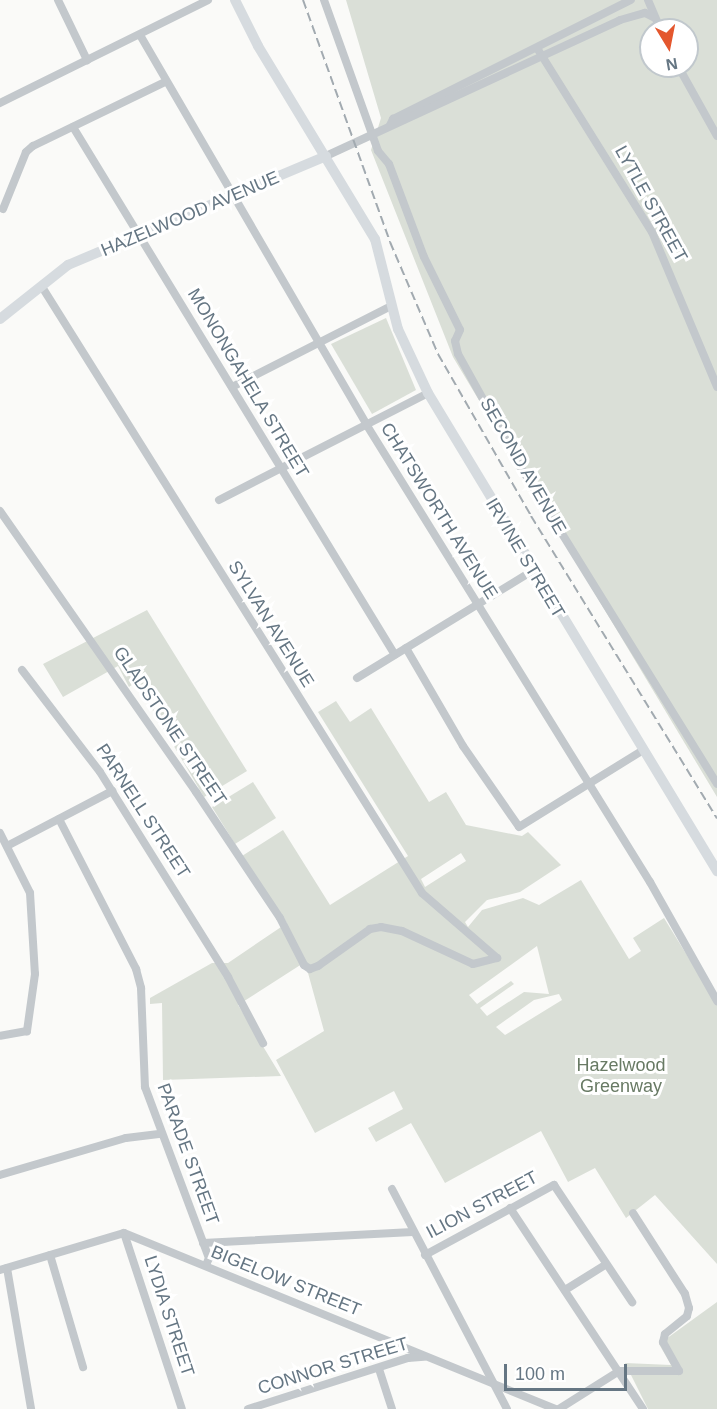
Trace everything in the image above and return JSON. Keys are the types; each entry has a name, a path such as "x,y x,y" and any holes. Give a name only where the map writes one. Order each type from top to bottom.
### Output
{"main road":[{"path":"235,0 258,46 326,156"},
{"name":"HAZELWOOD AVENUE","path":"0,319 68,266 326,156"},
{"name":"IRVINE STREET","path":"326,156 369,227 380,253 391,306 406,350 428,393 532,571 717,871"}],"street":[{"path":"58,0 87,60"},
{"path":"0,103 208,0"},
{"name":"SECOND AVENUE","path":"324,0 372,133 460,330 455,341 458,354 520,466 717,784"},
{"name":"HAZELWOOD AVENUE","path":"539,52 631,0"},
{"path":"648,0 655,18"},
{"name":"HAZELWOOD AVENUE","path":"326,156 390,125 393,118 539,52 630,15 645,13 655,18"},
{"name":"CHATSWORTH AVENUE","path":"140,35 165,82 366,424 590,784 717,1001"},
{"name":"LYTLE STREET","path":"539,52 652,232 717,387"},
{"path":"685,78 717,136"},
{"path":"3,209 26,152 165,82"},
{"name":"MONONGAHELA STREET","path":"73,127 395,655"},
{"name":"SYLVAN AVENUE","path":"42,287 422,893 497,957 473,964 402,931 381,927 370,929 318,966 310,969 304,965"},
{"path":"232,387 391,306"},
{"path":"219,500 281,471 428,393"},
{"name":"GLADSTONE STREET","path":"0,511 280,918 304,965"},
{"path":"357,678 532,571"},
{"path":"406,648 463,746 519,828 643,750"},
{"name":"PARNELL STREET","path":"22,670 38,686 112,791 228,977 263,1043"},
{"path":"7,846 112,791"},
{"name":"PARADE STREET","path":"59,819 136,969 141,988 145,1087 203,1243 208,1258 206,1265"},
{"path":"0,833 30,893 35,974 27,1032 0,1036"},
{"path":"0,1175 126,1138 161,1134"},
{"name":"ILION STREET","path":"425,1255 554,1185 605,1265"},
{"path":"392,1189 507,1409"},
{"path":"510,1208 644,1409"},
{"path":"557,1409 619,1371 679,1371 663,1342 665,1334 687,1316 690,1302 633,1213"},
{"path":"203,1243 413,1232"},
{"path":"31,1409 4,1269 124,1233"},
{"name":"BIGELOW STREET","path":"124,1233 557,1409"},
{"name":"LYDIA STREET","path":"124,1233 182,1409"},
{"path":"50,1255 83,1367"},
{"path":"565,1290 605,1265 632,1302"},
{"name":"CONNOR STREET","path":"248,1409 408,1358 428,1357"},
{"path":"379,1369 392,1409"},
{"path":"283,1398 286,1409"}],"green space":[{"path":"346,0 717,0 717,797 453,357 371,150 381,118"},
{"path":"386,318 416,390 372,414 331,344"},
{"path":"147,610 247,771 204,797 136,682 129,687 118,666 63,697 43,664"},
{"name":"Hazelwood Greenway","path":"336,701 350,722 371,708 429,802 446,792 466,825 522,836 528,832 561,865 520,892 487,900 465,922 468,927 482,910 523,898 539,905 581,880 629,959 641,951 633,938 664,918 717,1004 717,1264 655,1195 626,1218 595,1168 568,1182 541,1131 445,1183 411,1123 376,1142 368,1128 403,1109 394,1091 315,1133 276,1060 324,1031 305,962 238,1005 281,1076 163,1080 162,1003 150,1004 150,998 212,963 228,963 287,923 242,856 283,830 330,905 408,856 318,712","holes":["461,853 466,861 425,887 421,879","537,946 549,994 524,992 487,1016 480,1008 514,984 511,981 477,1004 469,995","559,994 562,1000 505,1035 496,1027 534,1000"]},
{"path":"253,782 276,818 235,844 212,807"},
{"path":"717,1302 717,1409 648,1409 625,1363 671,1365 659,1344"}],"railway":[{"path":"303,0 390,242 438,354 531,516 717,818"}]}
